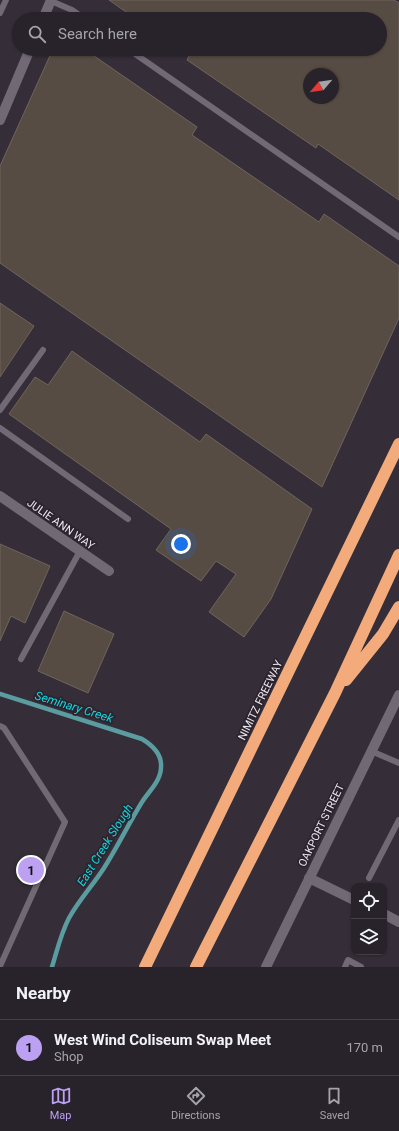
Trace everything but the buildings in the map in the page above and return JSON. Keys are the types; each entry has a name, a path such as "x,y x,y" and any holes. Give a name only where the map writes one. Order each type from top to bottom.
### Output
{"highway":[{"name":"NIMITZ FREEWAY","path":"145,967 399,444"},
{"path":"196,967 335,693 399,554"},
{"path":"335,693 383,634 399,607"}],"main road":[{"path":"46,12 50,0"},
{"path":"0,120 27,56"},
{"name":"JULIE ANN WAY","path":"0,496 109,571"},
{"name":"OAKPORT STREET","path":"266,967 399,694"},
{"path":"309,878 351,899"},
{"path":"387,916 399,922"}],"lane":[{"path":"0,13 6,0"},
{"path":"50,0 75,12"},
{"path":"138,56 399,237"},
{"path":"0,410 43,350"},
{"path":"0,428 128,519"},
{"path":"21,659 80,551"},
{"path":"0,726 4,728 65,822 0,966"},
{"path":"371,751 399,763"},
{"path":"369,878 399,820"},
{"path":"345,967 348,960 362,967"}],"waterway":[{"name":"East Creek Slough","path":"0,694 142,739 156,750 161,762 157,781 142,802 104,868 69,918 61,936 52,967"}],"place":[{"name":"West Wind Coliseum Swap Meet","path":"31,870"}],"water label":[{"name":"Seminary Creek","path":"74,707"}]}
